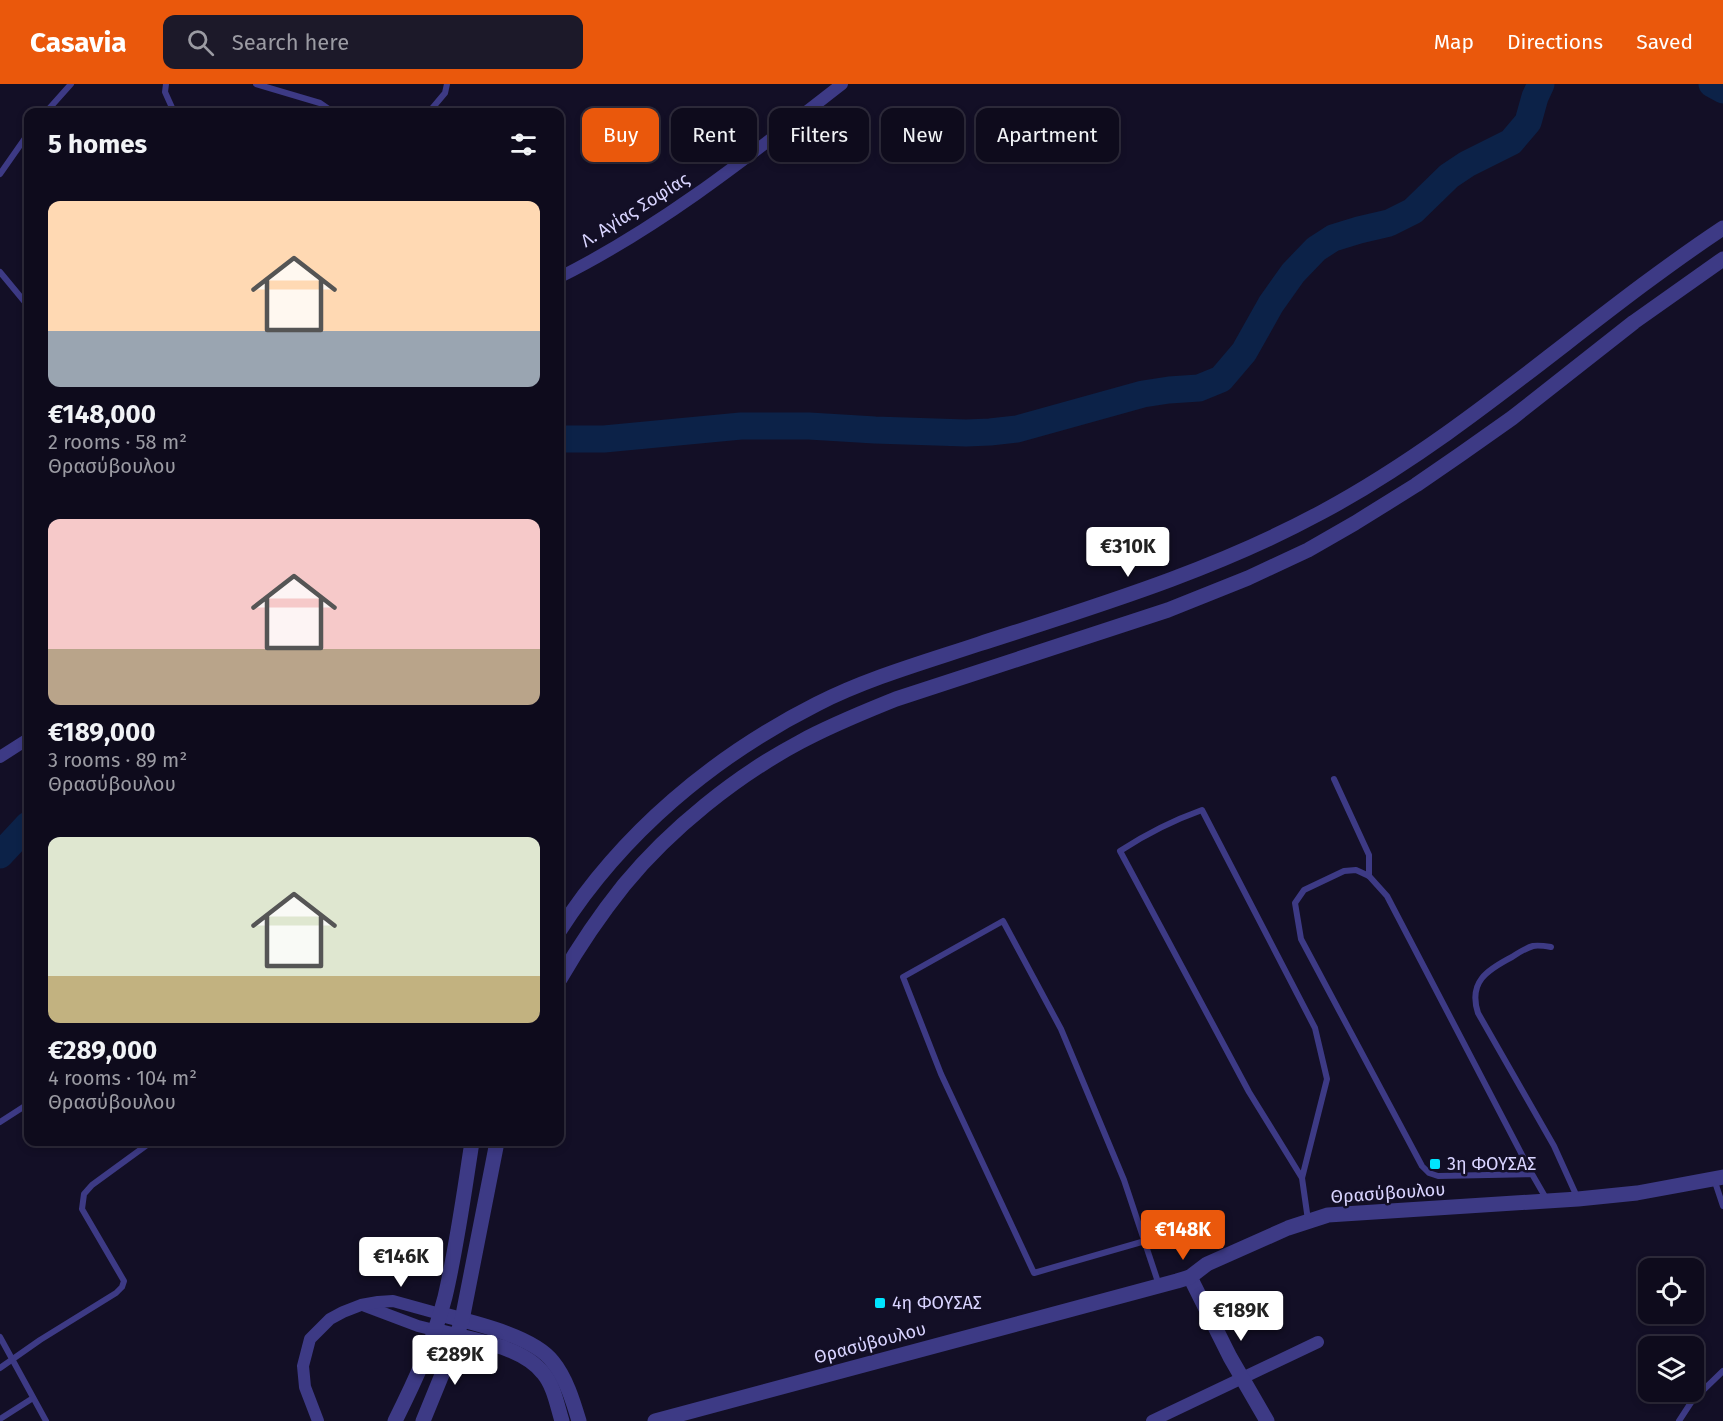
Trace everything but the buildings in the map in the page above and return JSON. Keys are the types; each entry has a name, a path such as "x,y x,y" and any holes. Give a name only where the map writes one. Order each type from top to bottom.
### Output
{"street":[{"name":"Λ. Αγίας Σοφίας","path":"564,275 671,212 842,84"},
{"path":"564,924 583,897 644,826 725,758 770,729 818,703 868,682 1193,572 1255,546 1323,512 1394,470 1492,401 1619,302 1723,228"},
{"path":"564,972 587,934 625,884 672,835 710,801 757,767 800,742 854,716 1168,610 1248,578 1308,550 1416,485 1461,454 1512,418 1634,322 1723,259"},
{"path":"0,757 24,742"},
{"path":"395,1421 411,1390 440,1314 471,1146"},
{"path":"423,1421 462,1320 496,1146"},
{"name":"Θρασύβουλου","path":"655,1421 1177,1281 1191,1276 1207,1264 1288,1228 1328,1215 1637,1194 1718,1178"},
{"path":"1191,1276 1213,1324 1267,1421"},
{"path":"318,1421 304,1387 303,1366 310,1339 330,1319 343,1312 361,1305 393,1301 509,1335 540,1349 552,1360 560,1372 579,1421"},
{"path":"361,1305 418,1326 520,1354 544,1373 552,1387 562,1421"},
{"path":"1152,1421 1318,1342"}],"lane":[{"path":"50,108 71,84"},
{"path":"166,84 165,92 172,108"},
{"path":"256,84 320,103 327,108"},
{"path":"432,108 445,93 447,84"},
{"path":"0,174 24,140"},
{"path":"0,272 24,301"},
{"path":"1334,779 1369,855 1369,876"},
{"path":"1302,1178 1249,1092 1120,850 1185,816 1202,810 1315,1028 1327,1079 1302,1178 1308,1221"},
{"path":"1532,1174 1438,1176 1429,1173 1422,1166 1301,939 1295,903 1304,890 1344,871 1356,870 1369,876 1387,896 1548,1201"},
{"path":"1144,1241 1034,1273 941,1074 903,977 1002,921 1061,1029 1124,1180 1160,1285"},
{"path":"1551,947 1534,945 1493,967 1480,979 1474,1001 1478,1013 1554,1146 1578,1199"},
{"path":"0,1122 24,1107"},
{"path":"0,1368 122,1287 124,1281 82,1209 84,1194 100,1179 145,1146"},
{"path":"1718,1178 1723,1206"},
{"path":"0,1337 46,1421"},
{"path":"1679,1421 1692,1401 1723,1371"},
{"path":"0,1419 33,1398"}],"waterway":[{"path":"564,439 604,439 741,426 990,432 1017,429 1143,394 1199,388 1221,379 1244,352 1271,304 1293,273 1316,249 1333,238 1389,223 1413,211 1449,176 1467,164 1511,142 1528,122 1541,84"},
{"path":"1712,84 1723,90"},
{"path":"0,855 24,829"}],"place":[{"name":"3η ΦΟΥΣΑΣ","path":"1435,1164"},
{"name":"4η ΦΟΥΣΑΣ","path":"880,1303"}]}
